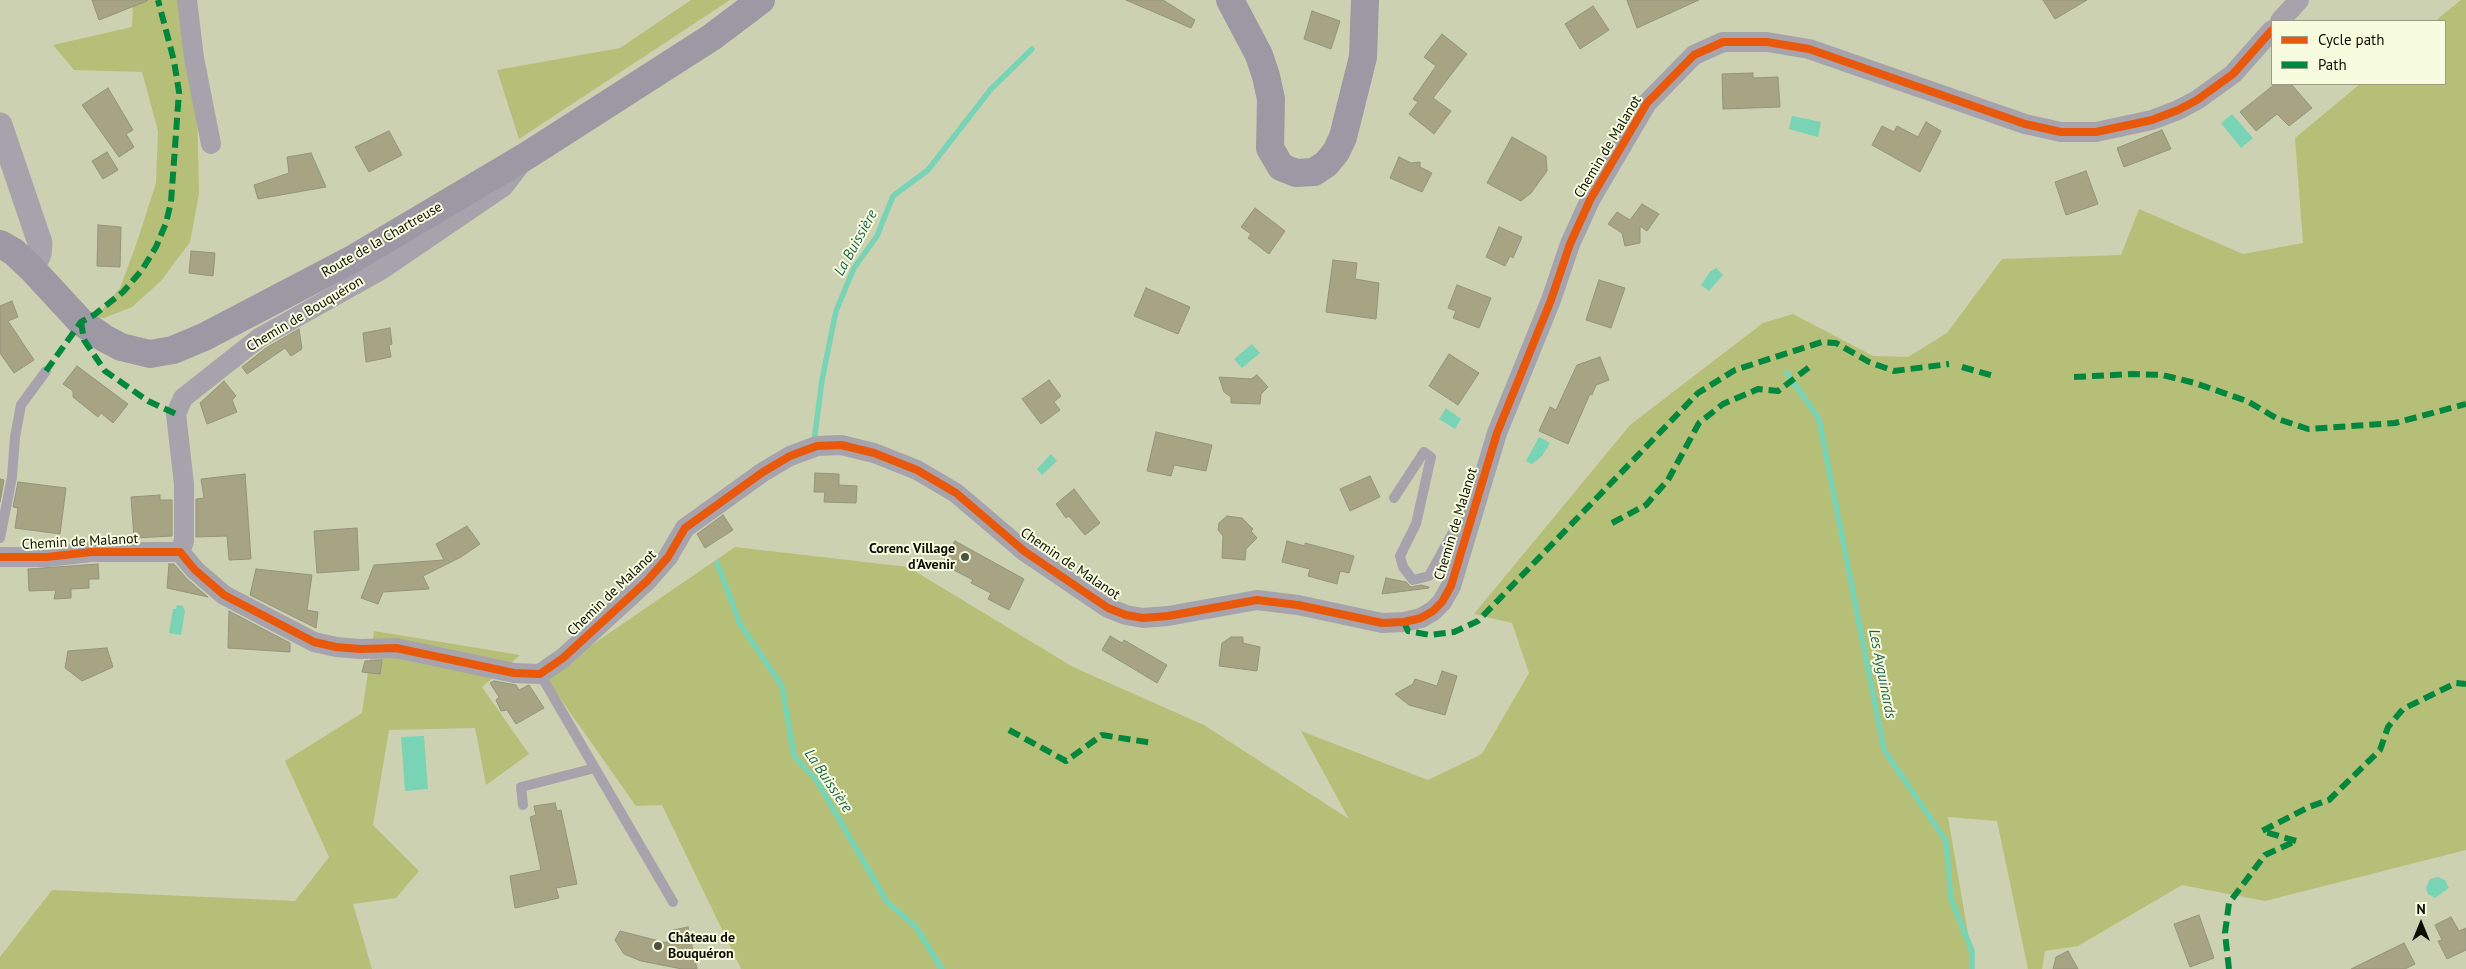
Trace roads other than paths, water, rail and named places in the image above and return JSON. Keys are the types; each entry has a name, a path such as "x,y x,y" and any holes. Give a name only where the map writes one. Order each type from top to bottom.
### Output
{"main road":[{"name":"Route de la Chartreuse","path":"0,244 14,252 32,269 80,322 104,338 121,347 150,354 172,350 204,337 351,260 528,155 704,42 761,0"},
{"path":"1230,0 1259,55 1266,76 1271,99 1270,148 1281,167 1296,173 1314,172 1326,164 1336,152 1343,138 1363,58 1365,0"}],"street":[{"path":"187,0 194,58 211,144"},
{"path":"2281,20 2299,0"},
{"name":"Chemin de Malanot","path":"540,674 563,658 647,581 668,556 685,528 763,472 790,456 817,446 841,444 874,453 917,470 956,494 1024,551 1108,608 1143,618 1192,612 1256,600 1298,606 1382,623 1404,622 1421,618 1442,602 1451,586 1461,558 1497,433 1550,300 1570,244 1590,200 1646,103 1694,55 1724,42 1767,42 1809,49 2025,124 2060,132 2096,132 2152,120 2178,110 2233,74 2271,31"},
{"path":"0,125 40,243 39,254 32,269"},
{"name":"Chemin de Bouquéron","path":"180,552 184,541 184,484 176,414 183,398 259,338 381,270 503,187 528,155"},
{"name":"Chemin de Malanot","path":"1,557 47,558 91,552 180,552"},
{"path":"180,552 195,570 224,594 314,642 336,647 360,649 396,648 514,673 540,674"}],"lane":[{"path":"0,538 12,477 15,437 21,405 46,371"},
{"path":"1394,498 1424,452 1431,457 1416,524 1400,556 1403,567 1413,580 1429,576 1457,526 1469,526"},
{"path":"540,674 673,902"},
{"path":"523,805 521,787 595,768"}],"waterway":[{"name":"La Buissière","path":"814,442 822,380 836,311 854,268 877,236 893,196 928,170 991,89 1032,49"},
{"name":"Les Ayguinards","path":"1787,373 1819,419 1884,750 1946,841 1951,899 1972,951 1972,969"},
{"name":"La Buissière","path":"717,563 740,624 782,686 794,756 817,781 887,902 916,927 942,969"}],"place":[{"name":"Corenc Village d'Avenir","path":"965,557"},
{"name":"Château de Bouquéron","path":"658,946"}]}
